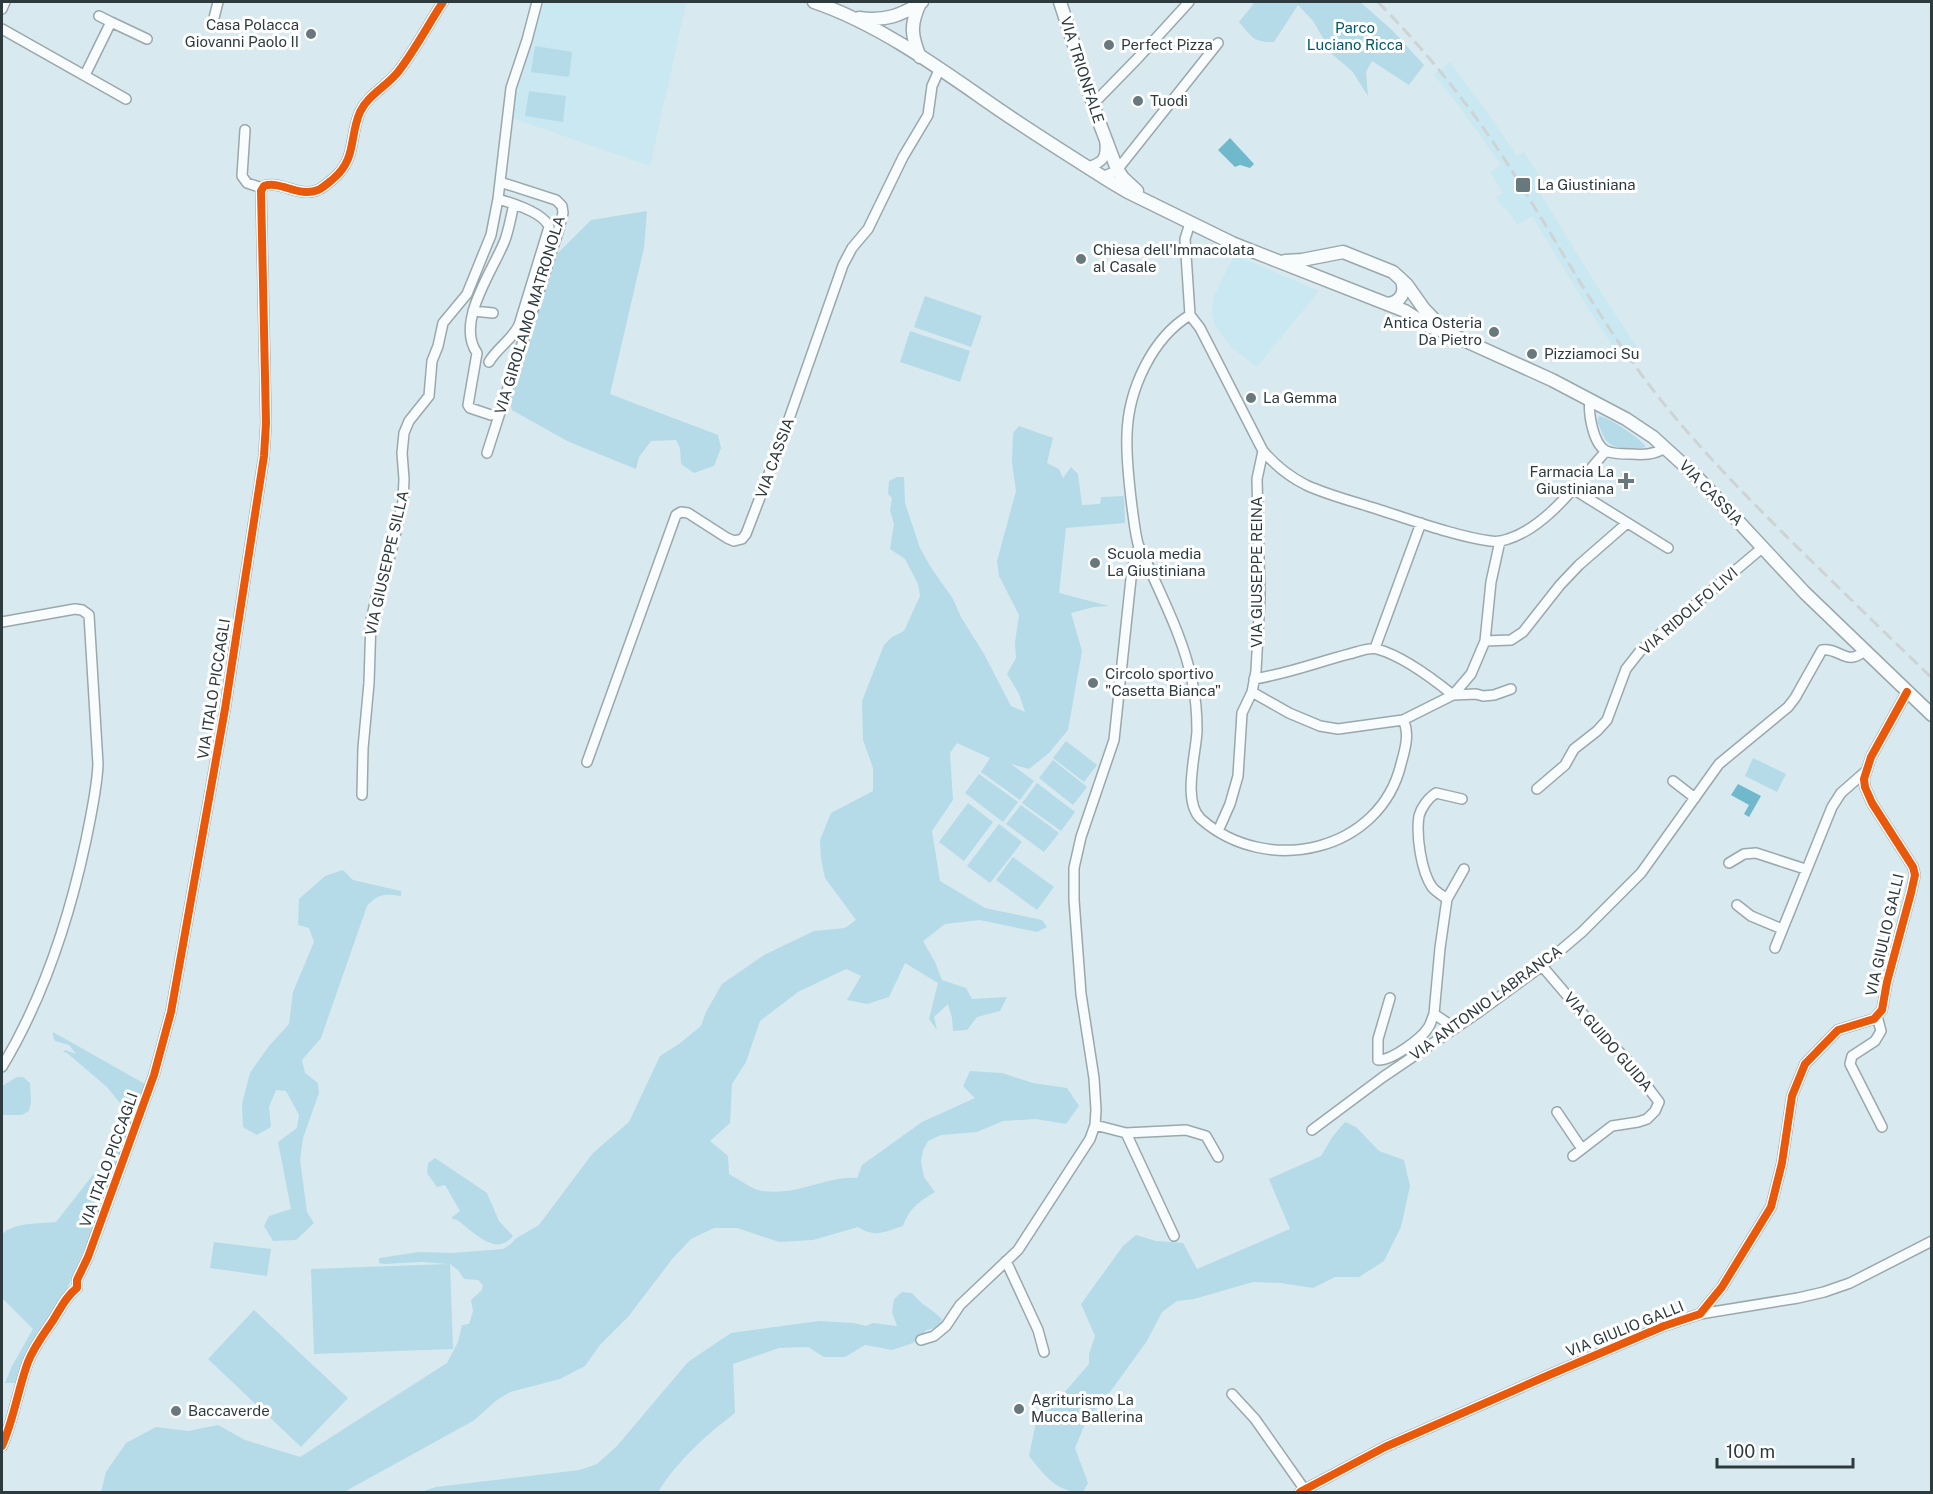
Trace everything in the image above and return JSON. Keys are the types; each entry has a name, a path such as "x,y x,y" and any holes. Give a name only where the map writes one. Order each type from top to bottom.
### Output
{"main road":[{"name":"VIA CASSIA","path":"820,2 852,16 940,68 1102,177 1190,223 1272,260 1328,279 1414,316 1434,329 1446,332 1533,371 1639,427 1697,477 1762,548 1864,651 1932,715"},
{"path":"852,16 887,19 921,2"},
{"path":"920,57 912,34 915,16 921,2"},
{"name":"VIA TRIONFALE","path":"1060,2 1093,104 1118,169 1126,182 1147,200"},
{"name":"VIA CASSIA","path":"1272,260 1302,260 1343,252 1393,272 1410,288 1424,309 1446,332"},
{"path":"1327,256 1321,268 1322,274 1328,279"},
{"path":"1387,304 1396,302 1401,297 1404,286 1401,279"}],"street":[{"path":"2,9 5,2"},
{"path":"213,22 218,2"},
{"path":"245,130 241,170 247,183 262,188 270,185 312,192 322,187 340,173 349,159 361,110 399,71 443,2"},
{"name":"VIA GIUSEPPE SILLA","path":"362,795 371,620 391,553 404,498 402,453 404,433 409,421 429,396 431,365 443,323 469,291 474,273 491,235 498,199 511,88 525,48 537,2"},
{"path":"1093,104 1189,2"},
{"path":"99,16 147,39"},
{"path":"85,75 111,22"},
{"path":"2,29 126,99"},
{"path":"1102,177 1118,169 1218,43"},
{"name":"VIA CASSIA","path":"587,762 676,515 681,512 688,513 730,540 741,539 746,534 843,265 852,248 868,230 903,157 928,115 932,86 940,68"},
{"name":"VIA TRIONFALE","path":"1088,167 1103,160 1105,138"},
{"name":"VIA GIROLAMO MATRONOLA","path":"487,453 563,213 561,204 556,200 500,182"},
{"name":"VIA ITALO PICCAGLI","path":"2,1446 29,1359 39,1339 65,1301 77,1288 77,1280 88,1257 151,1084 173,1002 225,709 263,466 266,430 262,188"},
{"path":"489,362 515,333 519,325 549,227 544,219 498,199"},
{"path":"490,415 470,408 468,405 477,353 472,346 469,333 473,310 506,239 514,204"},
{"path":"1190,223 1185,239 1190,315 1200,328 1263,451 1276,465 1306,484 1422,523 1500,541 1515,536 1549,513 1606,451"},
{"path":"473,310 493,313"},
{"path":"1190,315 1176,324 1161,340 1147,361 1129,414 1127,433 1128,475 1139,546 1169,612 1184,650 1192,680 1197,720 1193,808 1200,818 1218,831 1260,849 1278,851 1304,849 1319,846 1349,834 1376,814 1394,788 1406,743 1406,726 1402,720"},
{"path":"1590,400 1588,411 1590,422 1600,445 1606,451 1648,455 1665,448"},
{"name":"VIA GIUSEPPE REINA","path":"1218,831 1234,791 1240,762 1242,713 1252,692 1254,679 1260,597 1257,479 1263,451"},
{"path":"1573,489 1668,548"},
{"path":"1375,648 1422,523"},
{"path":"1485,641 1511,640 1523,632 1579,565 1626,524"},
{"path":"1252,692 1288,713 1327,728 1350,728 1402,720 1453,695 1471,674 1485,641 1491,582 1500,541"},
{"path":"921,1340 934,1336 946,1326 960,1305 1018,1250 1090,1139 1095,1125 1094,1078 1081,994 1074,868 1081,837 1114,740 1132,569 1139,546"},
{"name":"VIA RIDOLFO LIVI","path":"1537,789 1565,765 1574,749 1603,726 1626,669 1641,650 1762,548"},
{"path":"2,622 75,609 87,612 90,620 98,757 97,780 87,834 64,928 26,1025 2,1067"},
{"path":"1254,679 1271,677 1375,648 1415,667 1453,695 1494,695 1510,689"},
{"name":"VIA ANTONIO LABRANCA","path":"1312,1130 1383,1077 1542,966 1582,932 1641,873 1719,764 1788,707 1821,651 1830,650 1851,658 1859,656 1864,651"},
{"path":"1774,948 1832,807 1841,793 1865,772 1907,693"},
{"name":"VIA GIULIO GALLI","path":"1302,1491 1396,1442 1664,1326 1700,1314 1722,1287 1769,1212 1782,1163 1792,1096 1803,1069 1817,1050 1838,1030 1869,1020 1882,1010 1915,873 1872,803 1865,787 1865,772"},
{"path":"1673,781 1695,798"},
{"path":"1447,899 1434,889 1428,880 1421,856 1419,815 1427,802 1436,794 1462,799"},
{"path":"1729,863 1744,854 1756,853 1805,869"},
{"path":"1390,998 1378,1040 1378,1060 1387,1059 1419,1039 1429,1027 1434,1014 1447,899 1464,869"},
{"path":"1737,905 1751,916 1782,929"},
{"name":"VIA GUIDO GUIDA","path":"1542,966 1588,1020 1627,1060 1659,1102 1655,1111 1647,1119 1612,1126 1573,1156"},
{"path":"1434,1014 1455,1028"},
{"path":"1877,1016 1881,1030 1875,1041 1852,1056 1850,1064 1882,1127"},
{"path":"1557,1112 1582,1149"},
{"path":"1095,1125 1126,1133 1186,1130 1206,1136 1218,1157"},
{"path":"1126,1133 1174,1236"},
{"path":"1700,1314 1824,1292 1852,1281 1932,1241"},
{"path":"1006,1261 1038,1329 1044,1352"},
{"path":"1232,1394 1255,1419 1302,1491"}],"shaded area":[{"path":"544,2 684,2 686,4 650,166 512,118 512,109"},
{"path":"1450,62 1517,156 1524,152 1544,183 1537,188 1639,350 1622,360 1532,216 1517,225 1506,208 1503,209 1496,197 1503,193 1490,172 1501,165 1434,75"},
{"path":"1234,255 1319,291 1257,367 1232,348 1215,326 1212,313 1213,298"}],"green space":[{"name":"Parco Luciano Ricca","path":"1255,2 1360,2 1391,29 1424,65 1409,85 1372,61 1366,72 1368,96 1352,71 1333,55 1313,21 1298,5 1274,42 1254,38 1239,22"},
{"path":"535,46 572,52 569,77 531,72"},
{"path":"529,91 566,96 563,122 525,116"},
{"path":"647,211 644,248 610,394 718,435 721,448 714,466 694,473 681,464 680,448 676,440 651,441 639,457 636,469 567,441 512,410 508,395 554,257 591,220"},
{"path":"925,296 982,316 971,347 914,327"},
{"path":"910,331 970,351 960,382 900,362"},
{"path":"1599,416 1624,429 1646,447 1626,448 1610,444 1597,421"},
{"path":"1019,426 1053,438 1047,463 1059,469 1063,478 1071,467 1078,474 1082,505 1100,504 1101,497 1124,496 1125,523 1066,528 1059,593 1109,606 1071,613 1082,651 1068,730 1049,753 1029,769 1011,764 1034,781 1020,800 981,772 990,758 957,743 950,753 953,800 932,831 940,881 985,908 1042,920 1047,927 1037,932 980,920 945,924 923,941 942,980 966,988 972,999 1007,997 1000,1011 977,1017 967,1030 953,1031 948,1004 934,1017 937,1030 929,1019 938,983 905,963 889,997 867,1004 847,1000 861,976 846,969 798,992 760,1021 746,1062 732,1084 730,1123 710,1141 728,1156 729,1174 759,1190 788,1191 834,1180 857,1178 862,1165 922,1122 975,1098 963,1086 970,1071 1002,1073 1033,1083 1067,1088 1079,1106 1066,1124 1036,1119 1003,1121 977,1132 941,1135 928,1141 923,1150 921,1162 924,1177 935,1192 916,1206 903,1226 890,1230 875,1233 858,1227 813,1240 779,1242 737,1228 714,1228 691,1239 673,1258 628,1317 600,1345 585,1366 560,1379 510,1392 473,1421 344,1492 101,1492 106,1472 126,1443 156,1427 188,1431 218,1425 245,1440 300,1457 447,1363 458,1342 462,1325 469,1324 473,1311 471,1300 482,1290 483,1285 478,1280 464,1279 450,1264 453,1349 314,1354 311,1269 448,1264 422,1262 384,1264 379,1263 379,1258 419,1252 452,1253 503,1249 511,1244 515,1239 539,1225 593,1153 629,1122 660,1056 701,1026 722,984 764,955 814,931 845,928 856,920 825,878 820,840 831,813 873,791 873,768 863,740 862,701 884,645 892,637 904,631 920,596 918,584 905,559 890,549 894,524 890,510 892,498 888,494 889,481 897,477 904,477 905,503 920,548 953,599 1011,706 1025,712 1019,694 1007,674 1016,658 1015,642 1019,615 999,576 997,561 1016,491 1012,463 1013,433"},
{"path":"1066,741 1097,765 1084,782 1053,758"},
{"path":"1753,758 1786,774 1777,792 1745,776"},
{"path":"1053,760 1087,787 1073,805 1039,778"},
{"path":"979,774 1018,802 1003,822 965,793"},
{"path":"1037,783 1075,812 1061,831 1022,803"},
{"path":"968,803 993,822 964,861 939,842"},
{"path":"1021,805 1059,833 1044,852 1006,824"},
{"path":"999,824 1022,842 990,883 967,866"},
{"path":"1013,857 1054,887 1037,910 996,880"},
{"path":"343,870 353,880 401,891 401,896 382,895 367,906 321,1038 302,1060 305,1073 318,1083 319,1093 303,1138 300,1160 307,1212 314,1223 296,1240 273,1241 264,1226 269,1216 291,1209 278,1142 297,1128 299,1115 286,1091 276,1090 269,1107 271,1127 257,1135 243,1127 242,1104 250,1073 269,1046 289,1024 293,992 314,942 309,928 298,925 299,899 325,876"},
{"path":"53,1032 145,1084 138,1110 136,1112 119,1102 107,1087 63,1052 65,1050 76,1054 69,1045 55,1041"},
{"path":"17,1077 23,1077 30,1083 29,1111 22,1115 2,1115 2,1086"},
{"path":"123,1114 134,1115 134,1120 90,1237 66,1291 43,1325 15,1383 5,1383 33,1329 2,1298 2,1234 20,1225 56,1222 96,1171 103,1170"},
{"path":"1345,1122 1356,1127 1379,1151 1404,1160 1410,1186 1401,1227 1384,1261 1359,1277 1335,1277 1313,1288 1253,1282 1194,1299 1177,1301 1162,1312 1147,1341 1087,1419 1075,1448 1088,1483 1083,1492 1074,1492 1052,1482 1029,1456 1039,1407 1057,1401 1089,1364 1089,1354 1095,1336 1081,1304 1123,1246 1136,1235 1156,1241 1183,1243 1197,1269 1290,1229 1269,1179 1321,1156"},
{"path":"435,1158 487,1193 499,1221 513,1236 506,1242 492,1244 451,1218 460,1211 445,1185 437,1187 427,1173 428,1163"},
{"path":"214,1242 271,1249 267,1276 210,1268"},
{"path":"902,1292 912,1293 938,1315 942,1319 940,1327 927,1330 913,1343 892,1350 865,1345 845,1357 824,1357 808,1347 779,1348 733,1364 735,1413 693,1449 658,1492 421,1492 436,1487 580,1470 597,1464 617,1446 688,1362 731,1333 819,1321 866,1326 873,1323 897,1326 892,1312 894,1299"},
{"path":"254,1310 348,1398 301,1447 208,1359"}],"water":[{"path":"1230,138 1254,164 1250,168 1240,165 1235,167 1218,150"},
{"path":"1738,784 1761,796 1749,817 1744,814 1749,805 1731,795"}],"railway":[{"path":"1378,2 1429,58 1476,118 1505,160 1605,322 1675,418 1712,460 1770,519 1932,678"}],"cycle path":[{"path":"2,1446 30,1357 66,1300 77,1288 77,1280 88,1257 154,1075 171,1012 225,709 264,456 266,423 261,191 264,186 277,185 297,191 311,192 322,188 341,171 349,156 363,106 398,72 443,2"},
{"path":"1300,1492 1385,1447 1664,1326 1700,1314 1722,1287 1771,1207 1782,1163 1792,1096 1805,1064 1838,1030 1874,1019 1882,1010 1915,875 1913,867 1872,803 1864,779 1871,757 1907,692"}],"place":[{"name":"Casa Polacca Giovanni Paolo II","path":"311,34"},
{"name":"Perfect Pizza","path":"1109,45"},
{"name":"Tuodì","path":"1138,101"},
{"name":"La Giustiniana","path":"1523,185"},
{"name":"Chiesa dell'Immacolata al Casale","path":"1081,259"},
{"name":"Antica Osteria Da Pietro","path":"1494,332"},
{"name":"Pizziamoci Su","path":"1532,354"},
{"name":"La Gemma","path":"1251,398"},
{"name":"Farmacia La Giustiniana","path":"1626,481"},
{"name":"Scuola media La Giustiniana","path":"1095,563"},
{"name":"Circolo sportivo \"Casetta Bianca\"","path":"1093,683"},
{"name":"Agriturismo La Mucca Ballerina","path":"1019,1409"},
{"name":"Baccaverde","path":"176,1411"}]}
